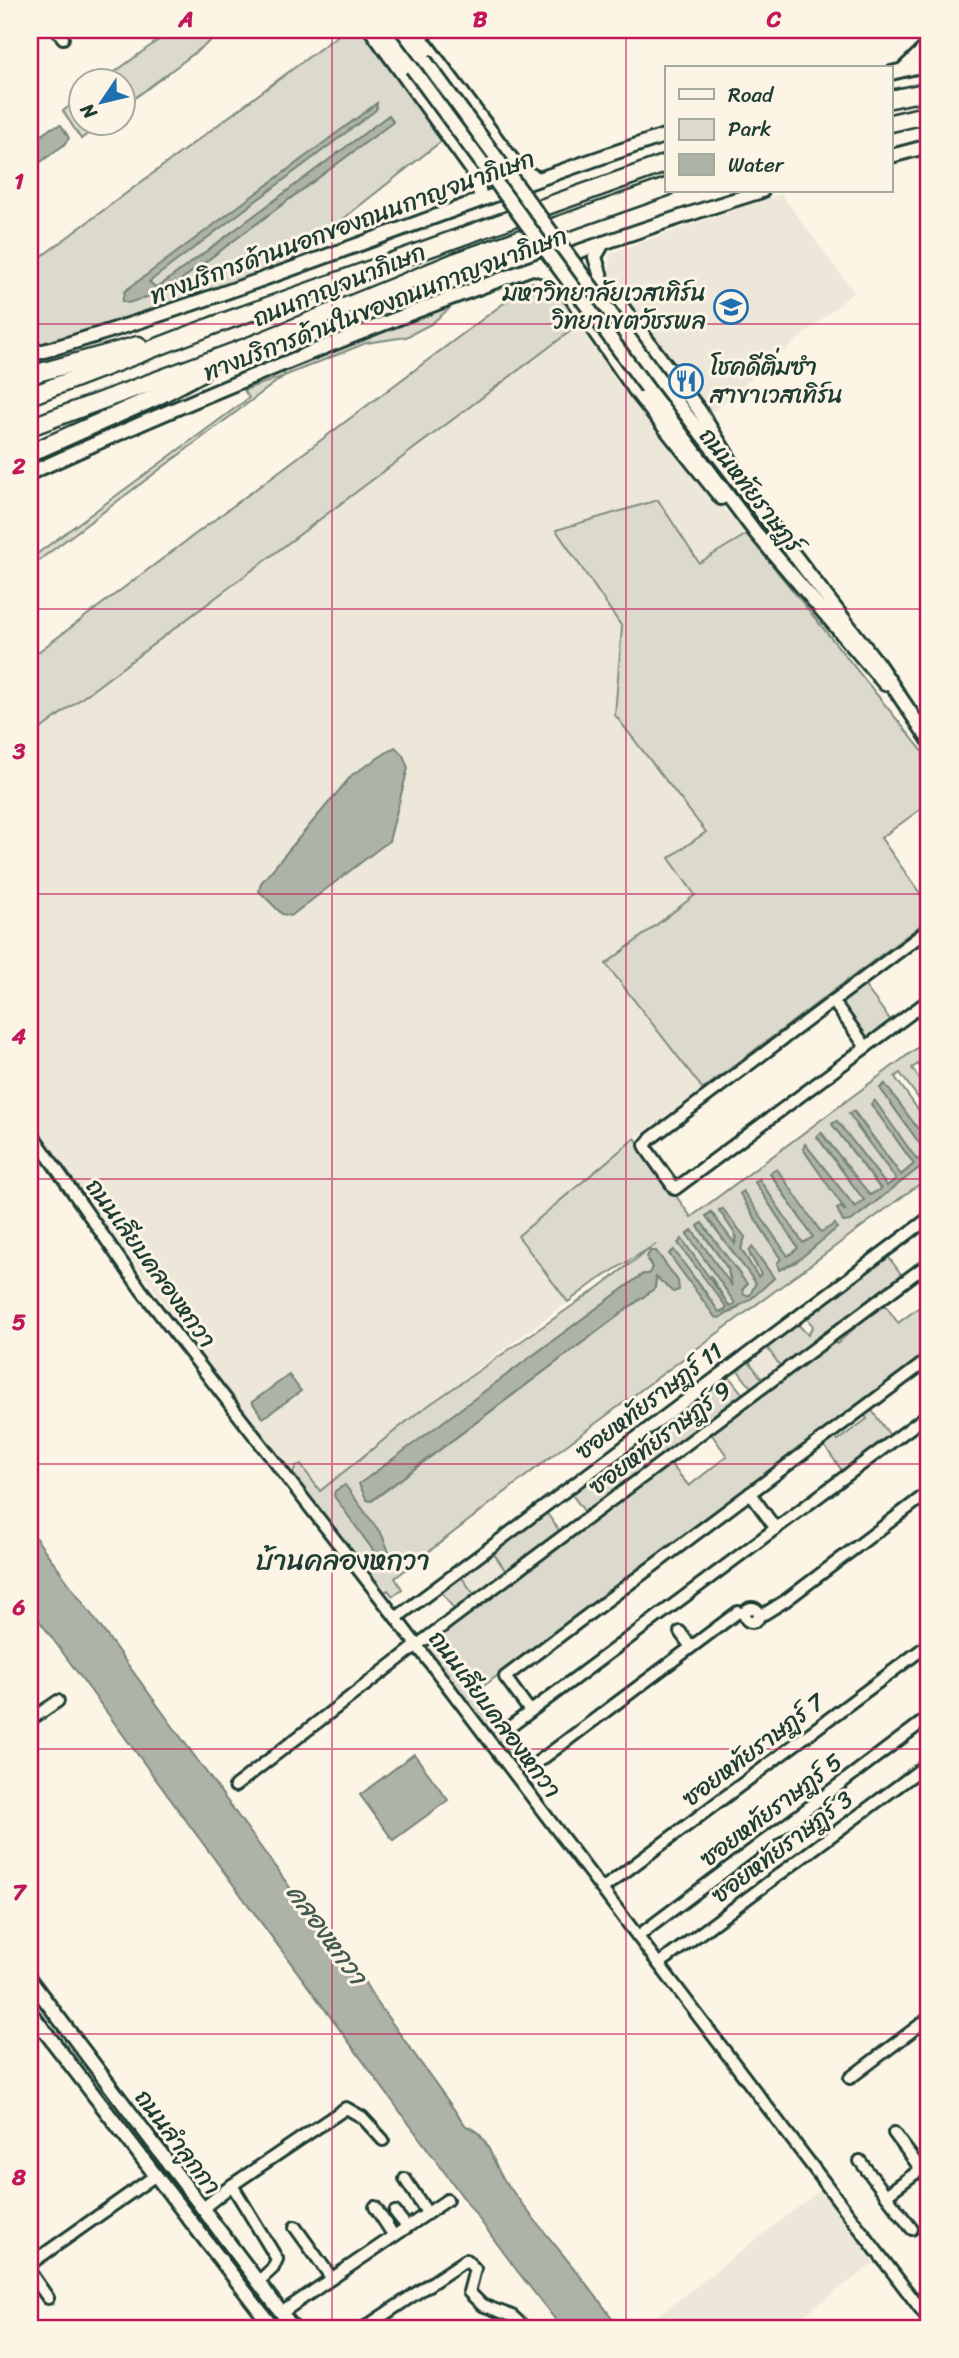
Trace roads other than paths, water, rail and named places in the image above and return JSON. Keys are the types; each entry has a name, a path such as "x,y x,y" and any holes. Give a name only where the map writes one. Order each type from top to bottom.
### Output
{"highway":[{"path":"892,100 929,91"},
{"path":"892,123 929,114"},
{"name":"ถนนกาญจนาภิเษก","path":"30,396 212,326 665,164"},
{"name":"ถนนกาญจนาภิเษก","path":"30,427 249,346 457,261 665,188"},
{"path":"30,375 212,326"},
{"path":"30,453 156,397 249,346"}],"main road":[{"path":"371,30 468,163 475,174 481,198"},
{"name":"ถนนหทัยราษฎร์","path":"383,30 756,533 869,670 898,697"},
{"name":"ถนนหทัยราษฎร์","path":"402,30 659,379 878,664 929,740"},
{"path":"415,30 519,169 537,178"},
{"path":"896,71 929,64"},
{"name":"ทางบริการด้านนอกของถนนกาญจนาภิเษก","path":"30,355 133,325 537,178 665,136"},
{"path":"468,163 484,162 491,158 498,141"},
{"path":"892,156 929,146"},
{"name":"ทางบริการด้านในของถนนกาญจนาภิเษก","path":"30,473 330,345 603,243 759,192"},
{"path":"603,243 595,257 602,281 699,410 770,524"},
{"path":"533,268 550,273 561,284 638,393 706,482 756,533"},
{"name":"ถนนลำลูกกา","path":"30,1980 293,2328"},
{"name":"ถนนลำลูกกา","path":"30,2012 273,2328"},
{"path":"215,2252 228,2243"}],"street":[{"path":"896,71 929,43"},
{"path":"929,929 650,1139 645,1145 648,1151 675,1189 929,1000"},
{"path":"834,1002 866,1047"},
{"name":"ถนนเลียบคลองหกวา","path":"32,1138 142,1291 396,1618 926,2316"},
{"name":"ซอยหทัยราษฎร์ 11","path":"396,1618 929,1218"},
{"name":"ซอยหทัยราษฎร์ 9","path":"235,1786 416,1646 929,1263"},
{"path":"530,1711 505,1677 929,1359"},
{"path":"507,1729 929,1414"},
{"path":"530,1768 738,1612 745,1614 751,1608 764,1614 785,1601 929,1492"},
{"path":"750,1493 776,1529"},
{"path":"680,1632 691,1647"},
{"name":"ซอยหทัยราษฎร์ 7","path":"602,1889 929,1644"},
{"path":"30,1720 58,1701"},
{"name":"ซอยหทัยราษฎร์ 5","path":"638,1936 929,1717"},
{"name":"ซอยหทัยราษฎร์ 3","path":"659,1964 929,1763"},
{"path":"850,2078 929,2018"},
{"path":"202,2209 232,2185 346,2108 362,2117 383,2140"},
{"path":"894,2133 925,2166 929,2180"},
{"path":"860,2161 912,2229"},
{"path":"886,2195 925,2166"},
{"path":"30,2264 156,2175"},
{"path":"279,2311 328,2273 428,2205 405,2179"},
{"path":"232,2185 277,2259 273,2268 258,2282"},
{"path":"279,2311 447,2200"},
{"path":"375,2207 390,2230"},
{"path":"395,2212 403,2222"},
{"path":"295,2228 328,2273"},
{"path":"364,2328 466,2260 475,2269 469,2292 482,2305 512,2316 525,2328"},
{"path":"30,2273 48,2298"}],"water":[{"path":"377,103 376,110 149,282 155,287 161,285 389,115 393,122 166,291 128,303 122,301 125,291"},
{"path":"61,125 69,138 65,144 30,170 30,144 51,128"},
{"path":"395,747 403,755 408,768 389,841 291,916 282,914 259,891 261,883 352,775"},
{"path":"885,1084 929,1144 929,1160 851,1221 843,1222 837,1209 841,1207 846,1211 803,1149 805,1144 855,1207 864,1200 817,1136 821,1133 870,1195 881,1189 832,1124 837,1121 887,1186 896,1179 849,1114 853,1111 901,1175 914,1164 871,1104 875,1101 917,1160 927,1154 880,1088"},
{"path":"777,1169 821,1232 835,1224 837,1228 796,1262 779,1270 777,1263 781,1259 740,1194 743,1191 788,1256 798,1248 755,1182 759,1179 803,1243 813,1237 770,1173"},
{"path":"723,1209 745,1237 741,1249 758,1277 761,1274 749,1252 752,1247 774,1278 752,1298 719,1318 715,1317 669,1254 674,1250 719,1312 725,1311 727,1308 678,1243 682,1239 730,1307 735,1303 687,1234 692,1230 732,1286 728,1269 698,1226 702,1223 747,1284 742,1290 744,1295 750,1295 756,1283 706,1216 711,1212 735,1244 737,1237 719,1210"},
{"path":"650,1251 656,1251 678,1281 679,1290 673,1292 656,1277 655,1288 371,1501 367,1500 359,1484 643,1274 649,1274 652,1267 647,1257"},
{"path":"289,1375 301,1391 263,1418 252,1402"},
{"path":"345,1485 382,1535 393,1561 383,1564 334,1496 335,1491"},
{"name":"คลองหกวา","path":"30,1530 305,1908 317,1911 340,1941 374,1998 466,2126 479,2134 484,2141 502,2177 619,2328 562,2328 515,2268 30,1608"},
{"path":"414,1754 448,1800 393,1840 360,1795"}],"place":[{"name":"มหาวิทยาลัยเวสเทิร์น วิทยาเขตวัชรพล","path":"731,307"},
{"name":"โชคดีติ่มซำ สาขาเวสเทิร์น","path":"686,381"}],"district":[{"name":"บ้านคลองหกวา","path":"343,1560"}]}
